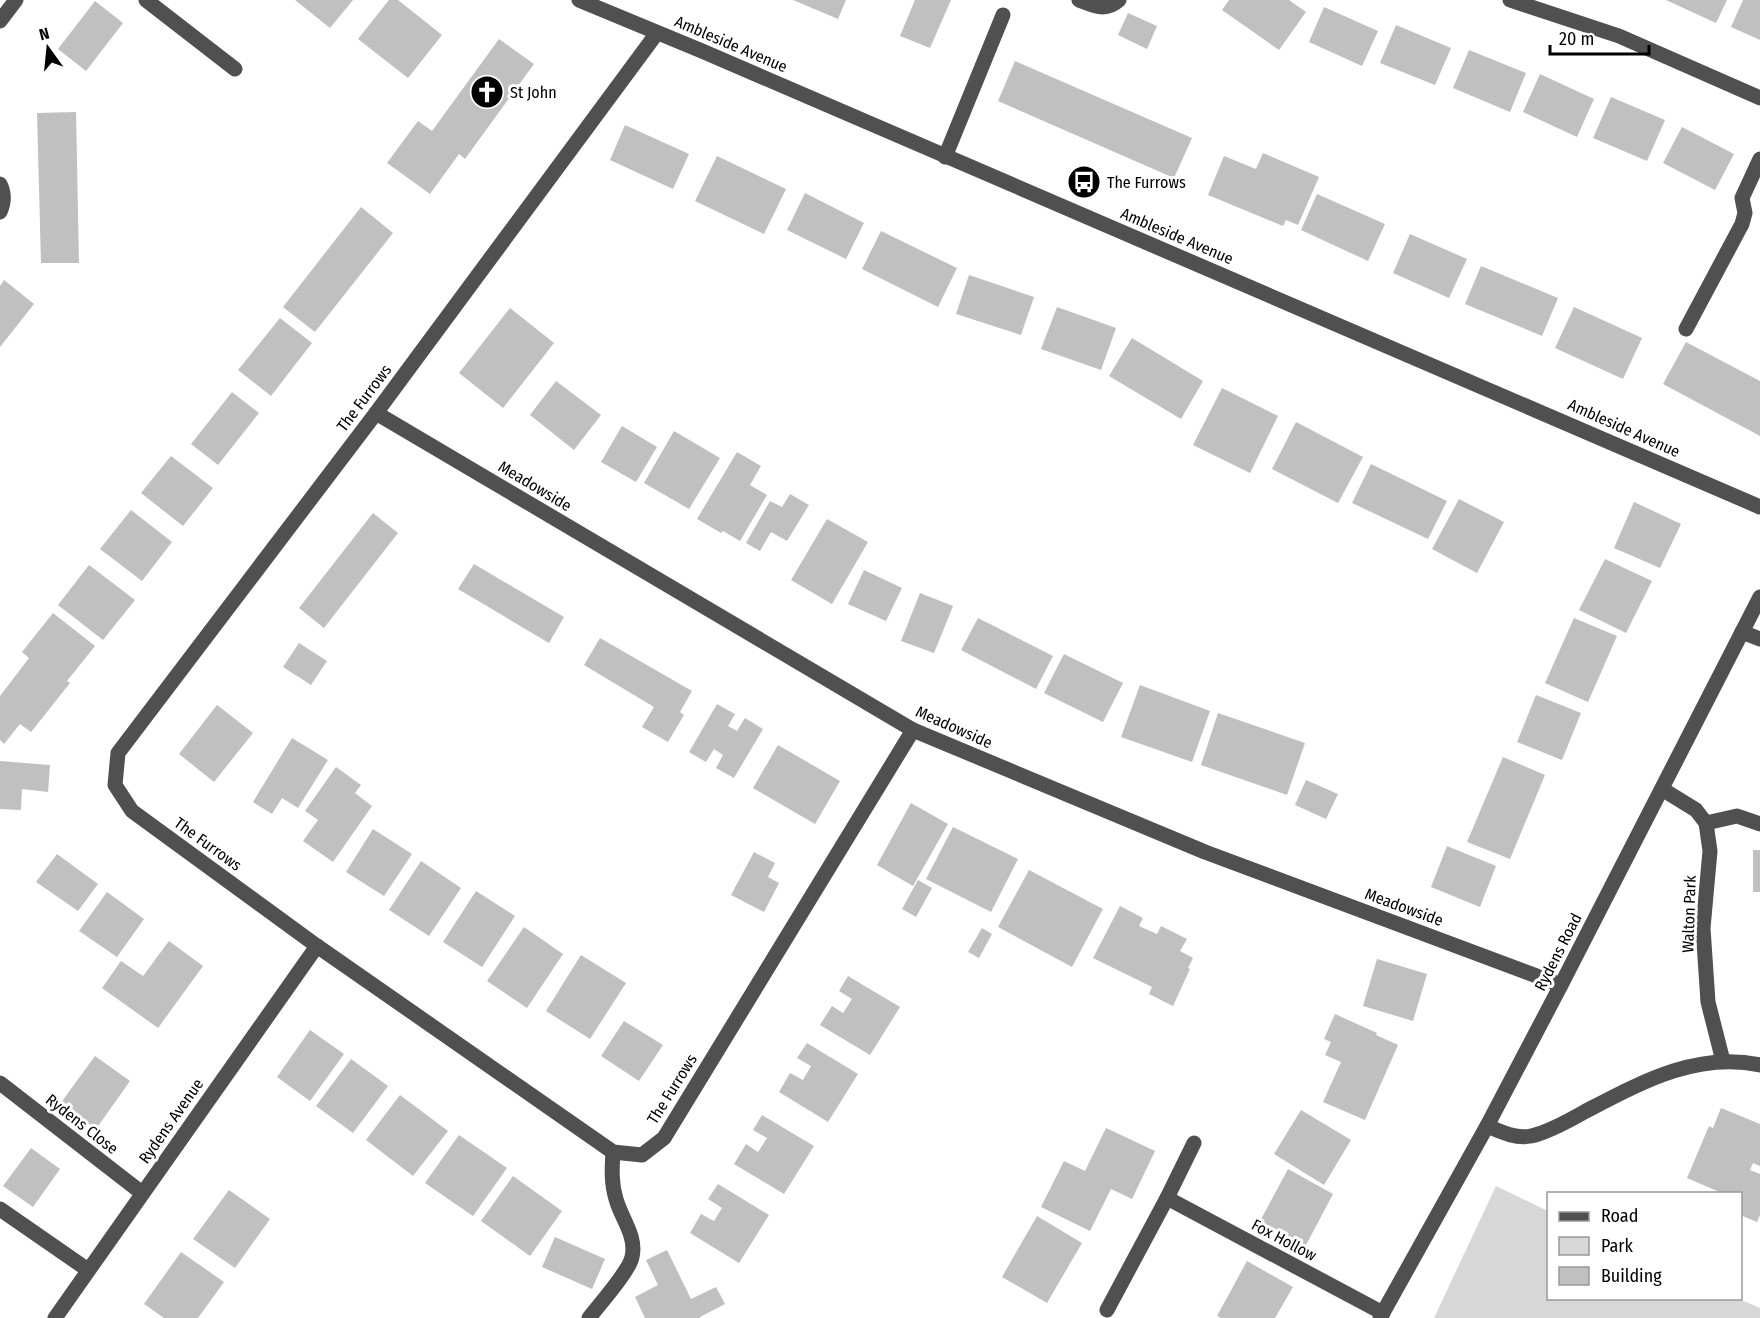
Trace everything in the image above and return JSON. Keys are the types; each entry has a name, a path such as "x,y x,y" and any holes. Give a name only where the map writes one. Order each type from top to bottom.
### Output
{"street":[{"path":"0,21 16,0"},
{"path":"146,0 235,69"},
{"name":"Ambleside Avenue","path":"579,0 1760,507"},
{"path":"1079,0 1098,8 1113,5 1119,0"},
{"path":"1510,0 1619,36 1760,98"},
{"path":"945,157 1003,15"},
{"name":"The Furrows","path":"657,33 376,413 118,753 115,785 132,811 317,946 613,1152 642,1155 664,1138 913,730"},
{"path":"1686,329 1742,224 1744,213 1742,198 1760,159"},
{"path":"0,184 3,190 3,204 0,212"},
{"name":"Meadowside","path":"376,413 913,730 1205,852 1561,985"},
{"name":"Rydens Road","path":"1382,1316 1487,1126 1760,597"},
{"path":"1743,632 1760,639"},
{"path":"1662,789 1696,810 1706,823 1737,816 1760,824"},
{"name":"Walton Park","path":"1706,823 1710,851 1703,928 1704,949 1708,1002 1723,1061"},
{"name":"Rydens Avenue","path":"55,1318 317,946"},
{"path":"1487,1126 1508,1135 1531,1136 1564,1123 1639,1083 1691,1065 1744,1061 1760,1065"},
{"name":"Rydens Close","path":"0,1083 142,1193"},
{"path":"1107,1310 1194,1143"},
{"path":"589,1318 621,1278 632,1258 632,1240 616,1201 612,1183 613,1152"},
{"name":"Fox Hollow","path":"1167,1198 1382,1316"},
{"path":"0,1209 88,1270"}],"green space":[{"path":"1496,1186 1547,1211 1547,1300 1741,1300 1760,1308 1760,1318 1434,1318"}],"building":[{"path":"295,0 353,0 330,28"},
{"path":"389,0 398,0 442,35 408,78 358,39"},
{"path":"793,0 846,0 838,19"},
{"path":"915,0 951,0 930,48 900,36"},
{"path":"1229,0 1289,0 1306,12 1279,50 1222,10"},
{"path":"1666,0 1727,0 1716,23"},
{"path":"1743,0 1760,0 1760,40 1731,27"},
{"path":"95,1 123,23 86,71 58,49"},
{"path":"1324,7 1378,31 1362,66 1309,42"},
{"path":"1128,13 1157,26 1147,49 1118,35"},
{"path":"1396,25 1451,48 1435,85 1380,63"},
{"name":"St John","path":"499,39 534,64 465,159 459,154 430,194 387,163 418,121 432,131"},
{"path":"1469,50 1526,73 1510,112 1453,88"},
{"path":"1015,61 1192,138 1174,178 998,101"},
{"path":"1540,74 1594,99 1577,137 1523,112"},
{"path":"1611,97 1665,120 1647,161 1593,138"},
{"path":"76,112 79,263 41,263 37,113"},
{"path":"625,125 689,154 673,189 610,160"},
{"path":"1682,127 1734,154 1715,190 1663,163"},
{"path":"1263,153 1319,177 1298,225 1286,220 1283,226 1208,195 1224,156 1256,169"},
{"path":"717,156 786,189 764,234 695,201"},
{"path":"805,193 864,223 846,259 787,230"},
{"path":"1317,194 1385,224 1368,261 1301,230"},
{"path":"361,207 393,233 315,332 283,307"},
{"path":"881,231 957,268 938,307 862,269"},
{"path":"1410,234 1467,259 1449,298 1393,273"},
{"path":"1481,266 1558,298 1542,336 1465,304"},
{"path":"969,275 1034,297 1021,335 956,314"},
{"path":"4,280 34,304 0,347 0,286"},
{"path":"1057,307 1116,328 1101,370 1041,349"},
{"path":"1574,307 1642,338 1623,379 1555,348"},
{"path":"510,308 554,343 503,408 459,373"},
{"path":"280,318 312,343 271,396 238,370"},
{"path":"1132,338 1203,381 1181,419 1109,376"},
{"path":"1686,342 1760,381 1760,436 1663,384"},
{"path":"556,381 601,415 574,450 530,415"},
{"path":"1222,388 1278,416 1250,473 1193,445"},
{"path":"232,392 259,413 218,465 191,444"},
{"path":"1296,422 1363,457 1338,503 1272,469"},
{"path":"622,426 657,447 636,482 601,462"},
{"path":"674,431 720,458 689,509 644,483"},
{"path":"737,452 761,466 750,485 767,495 740,541 697,519"},
{"path":"171,456 213,488 183,526 141,493"},
{"path":"1371,464 1447,501 1428,539 1352,503"},
{"path":"790,494 809,505 787,541 771,532 760,551 746,543 770,501 782,507"},
{"path":"1459,499 1504,522 1477,573 1432,549"},
{"path":"1634,502 1681,524 1660,568 1614,548"},
{"path":"131,510 172,542 142,581 100,549"},
{"path":"373,513 398,533 324,628 299,608"},
{"path":"827,519 868,542 832,604 791,580"},
{"path":"1605,559 1652,581 1626,633 1579,610"},
{"path":"474,564 564,617 549,643 458,589"},
{"path":"89,565 135,600 103,640 58,605"},
{"path":"864,570 902,588 886,621 848,604"},
{"path":"920,593 953,606 934,653 901,641"},
{"path":"53,613 95,646 67,681 70,683 31,732 20,724 4,744 0,740 0,696 29,658 22,652"},
{"path":"978,618 1053,656 1036,689 961,650"},
{"path":"1574,618 1617,636 1588,702 1545,683"},
{"path":"600,638 692,691 680,712 684,715 668,742 642,727 654,707 584,665"},
{"path":"299,643 327,661 311,685 283,667"},
{"path":"1064,654 1123,683 1103,722 1044,693"},
{"path":"1140,685 1210,711 1192,762 1121,737"},
{"path":"1536,695 1581,713 1562,760 1517,742"},
{"path":"717,704 735,714 728,726 737,731 745,718 763,729 734,778 716,768 723,755 714,749 706,762 689,752"},
{"path":"217,705 253,733 214,782 179,754"},
{"path":"1218,713 1305,743 1287,795 1201,765"},
{"path":"292,738 328,760 298,808 282,798 272,814 253,802"},
{"path":"778,745 840,781 815,824 753,788"},
{"path":"1503,757 1545,775 1510,859 1467,842"},
{"path":"0,761 50,765 48,792 22,789 21,810 0,809"},
{"path":"336,767 361,785 355,793 372,806 333,862 303,841 318,820 305,811"},
{"path":"1306,780 1338,794 1326,819 1295,805"},
{"path":"911,803 948,824 913,886 877,865"},
{"path":"953,827 1018,859 991,912 926,879"},
{"path":"373,829 412,854 384,896 346,872"},
{"path":"1447,846 1496,866 1480,907 1431,887"},
{"path":"1753,850 1760,850 1760,892 1753,892"},
{"path":"754,852 775,863 768,877 779,883 764,912 731,895"},
{"path":"57,854 98,884 78,911 36,882"},
{"path":"421,861 461,888 429,936 389,910"},
{"path":"1029,870 1103,909 1072,967 998,927"},
{"path":"918,880 932,888 916,917 902,909"},
{"path":"476,891 515,916 482,967 443,942"},
{"path":"107,892 144,919 117,957 79,931"},
{"path":"1120,906 1143,918 1139,926 1157,934 1161,926 1187,939 1180,951 1193,958 1173,1006 1149,994 1152,987 1093,958"},
{"path":"524,927 563,954 527,1008 487,981"},
{"path":"982,928 992,934 979,958 968,952"},
{"path":"169,941 203,966 158,1028 102,988 121,961 143,976"},
{"path":"581,955 626,983 590,1039 546,1011"},
{"path":"1377,959 1427,974 1413,1021 1363,1006"},
{"path":"848,976 900,1007 870,1055 820,1025 832,1006 843,1013 852,999 839,991"},
{"path":"1335,1014 1398,1045 1365,1120 1323,1102 1341,1062 1325,1055 1331,1042 1324,1039"},
{"path":"624,1021 663,1045 639,1081 601,1056"},
{"path":"310,1030 344,1054 310,1101 277,1077"},
{"path":"807,1043 858,1074 828,1122 779,1092 790,1073 803,1080 811,1066 797,1058"},
{"path":"95,1056 130,1081 96,1129 60,1104"},
{"path":"351,1059 388,1086 353,1133 316,1106"},
{"path":"400,1095 448,1131 413,1176 366,1140"},
{"path":"1721,1108 1760,1124 1760,1166 1753,1163 1750,1170 1760,1174 1760,1215 1757,1222 1742,1216 1742,1192 1719,1192 1687,1178 1709,1126 1713,1128"},
{"path":"1301,1110 1351,1140 1324,1185 1274,1154"},
{"path":"762,1115 814,1146 784,1194 734,1164 746,1144 758,1152 767,1138 753,1130"},
{"path":"1106,1128 1155,1151 1132,1199 1111,1189 1090,1231 1041,1207 1064,1161 1085,1171"},
{"path":"459,1135 507,1168 473,1216 425,1183"},
{"path":"31,1148 60,1169 33,1207 3,1186"},
{"path":"1288,1169 1333,1194 1305,1247 1259,1223"},
{"path":"513,1176 562,1211 530,1256 481,1221"},
{"path":"718,1184 769,1215 739,1263 690,1233 701,1214 714,1221 722,1208 708,1199"},
{"path":"229,1190 270,1219 235,1268 193,1239"},
{"path":"1037,1216 1082,1243 1047,1303 1002,1277"},
{"path":"555,1237 605,1259 592,1289 542,1267"},
{"path":"667,1250 691,1299 716,1287 725,1304 700,1318 645,1318 635,1297 658,1285 646,1260"},
{"path":"181,1252 224,1282 198,1318 164,1318 144,1304"},
{"path":"1247,1261 1293,1287 1275,1318 1221,1318 1217,1316"}],"place":[{"name":"St John","path":"487,92"},
{"name":"The Furrows","path":"1084,182"}]}
